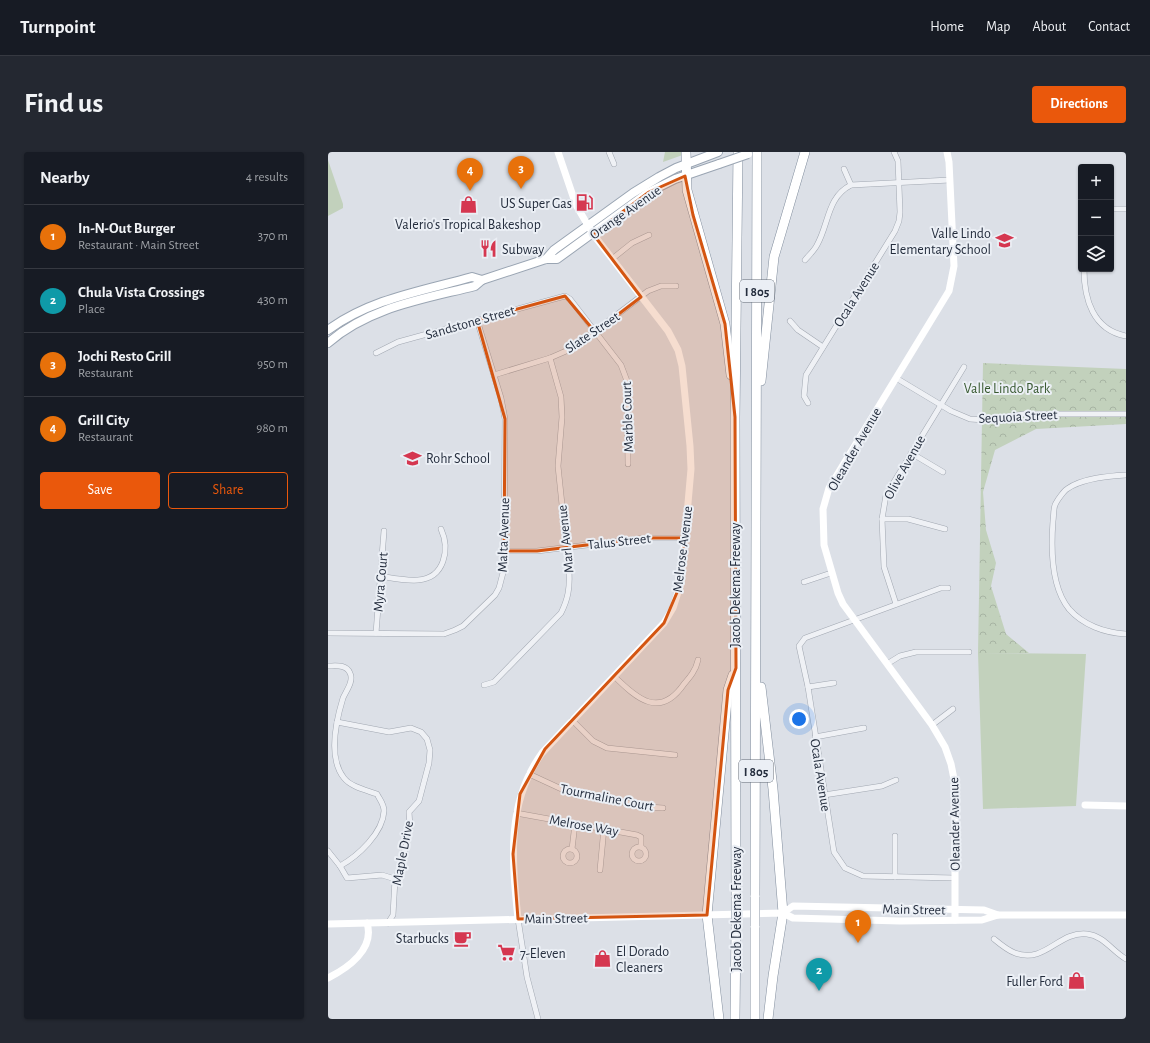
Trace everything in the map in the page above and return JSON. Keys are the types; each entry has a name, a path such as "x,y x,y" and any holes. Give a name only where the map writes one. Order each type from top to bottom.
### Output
{"highway":[{"path":"686,152 686,176 693,215 712,272 725,324 735,417"},
{"name":"Jacob Dekema Freeway","path":"735,1019 735,417 738,152"},
{"name":"Jacob Dekema Freeway","path":"755,1019 755,430 757,152"},
{"path":"755,430 774,257 805,152"},
{"path":"756,645 773,789 783,913 768,1019"},
{"path":"719,1019 707,915 728,690 736,668"}],"main road":[{"name":"Orange Avenue","path":"546,259 554,250 633,193 659,177 685,164 718,152"},
{"name":"Orange Avenue","path":"328,343 349,327 387,309 474,286 482,280 546,259 557,259 564,256 649,192 686,176 753,152"},
{"name":"Orange Avenue","path":"328,330 365,308 382,301 472,277 482,280"},
{"path":"423,290 425,299"}],"street":[{"name":"Melrose Avenue","path":"538,1019 527,977 518,919 513,854 516,813 520,794 529,774 542,753 664,623 672,611 681,583 686,538 691,454 682,366 673,340 588,226 576,205 558,152"},
{"path":"609,152 614,164"},
{"name":"Ocala Avenue","path":"808,403 804,396 804,379 895,232 899,221 898,160 894,152"},
{"name":"Oleander Avenue","path":"947,152 950,180 954,266 949,291 840,469 825,499 823,509 824,545 831,573 843,604 932,725 945,747 954,774 955,920"},
{"path":"844,169 851,185"},
{"path":"805,260 818,245 835,198 851,185 950,180"},
{"path":"1114,209 1126,209"},
{"path":"612,259 632,243 649,235"},
{"path":"953,251 982,252"},
{"path":"1084,272 1084,286 1092,311 1108,331 1126,336"},
{"name":"Slate Street","path":"494,375 550,358 573,348 648,292 661,286 676,286"},
{"name":"Sandstone Street","path":"376,353 398,342 566,296"},
{"name":"Marble Court","path":"566,296 570,299 621,365 627,381 628,464"},
{"name":"Malta Avenue","path":"328,634 444,634 460,628 473,617 499,588 504,569 504,419 501,398 478,320"},
{"path":"790,321 798,330 823,347"},
{"name":"Marl Avenue","path":"484,686 494,682 561,613 568,599 570,585 558,466 562,417 561,397 550,358"},
{"name":"Olive Avenue","path":"896,604 884,567 882,518 886,495 964,367"},
{"name":"Sequoia Street","path":"896,378 959,415 980,420 1024,414 1126,414"},
{"path":"911,453 943,472"},
{"path":"1126,475 1103,476 1068,489 1055,504 1051,542 1054,570 1065,602 1070,609 1081,619 1094,627 1105,631 1126,634"},
{"path":"882,518 908,520 945,529"},
{"path":"380,576 417,580 433,574 445,559 445,539 441,530"},
{"name":"Myra Court","path":"376,633 384,531"},
{"name":"Talus Street","path":"504,550 537,551 645,538 686,538"},
{"path":"804,582 831,573"},
{"path":"855,621 941,588 948,588"},
{"name":"Ocala Avenue","path":"855,621 805,638 799,646 808,687 834,852 842,864 863,876 894,877"},
{"path":"887,664 900,656 916,652 969,652"},
{"path":"614,676 636,697 655,702 669,701 680,691 697,666 698,660"},
{"path":"328,666 343,666 351,675 337,722 335,757 338,769 350,784 377,794 383,806 384,813 379,827 374,835 362,849 340,866"},
{"path":"808,687 834,683"},
{"path":"932,725 953,709"},
{"path":"572,720 593,741 606,748 675,755"},
{"name":"Maple Drive","path":"337,722 389,732 411,728 420,732 428,741 430,750 429,763 419,801 409,812 408,834 401,867 395,879 393,915 388,923"},
{"path":"815,737 864,728"},
{"name":"Tourmaline Court","path":"529,774 568,792 663,808"},
{"path":"824,795 882,786 896,780"},
{"path":"1085,805 1126,806"},
{"name":"Melrose Way","path":"516,813 638,835 640,837 640,847"},
{"path":"572,849 575,824"},
{"path":"600,870 604,828"},
{"path":"895,836 894,877 955,878"},
{"path":"328,851 347,878 382,875 395,879"},
{"name":"Main Street","path":"783,913 793,906 984,910 998,915"},
{"path":"900,921 901,909"},
{"name":"Main Street","path":"328,924 783,913 793,918 900,921 982,920 998,915 1126,916"},
{"path":"328,978 353,962 358,956 365,946 369,931 367,923"},
{"path":"994,939 1013,952 1031,955 1047,950 1070,936 1088,934 1099,938 1126,959"}],"highlighted area":[{"path":"685,176 693,215 725,324 735,417 736,668 728,690 707,915 518,919 513,854 520,794 545,749 664,623 681,583 685,538 645,538 537,551 504,551 505,419 477,320 565,296 595,332 641,297 593,234 649,192"}],"green space":[{"path":"665,152 691,152 663,162"},
{"path":"328,160 343,208 328,216"},
{"name":"Valle Lindo Park","path":"983,363 1126,369 1126,424 1036,429 995,450 983,492 986,530 996,563 991,586 1006,634 1029,653 978,653"},
{"path":"978,653 1086,654 1076,806 983,809"}],"place":[{"name":"Jochi Resto Grill","path":"521,189"},
{"name":"Grill City","path":"470,191"},
{"name":"US Super Gas","path":"585,203"},
{"name":"Valerio's Tropical Bakeshop","path":"468,204"},
{"name":"Valle Lindo Elementary School","path":"1004,241"},
{"name":"Subway","path":"489,249"},
{"name":"Rohr School","path":"413,458"},
{"name":"Starbucks","path":"462,938"},
{"name":"In-N-Out Burger","path":"858,943"},
{"name":"7-Eleven","path":"507,953"},
{"name":"El Dorado Cleaners","path":"603,959"},
{"name":"Fuller Ford","path":"1076,981"},
{"name":"Chula Vista Crossings","path":"819,991"}]}
